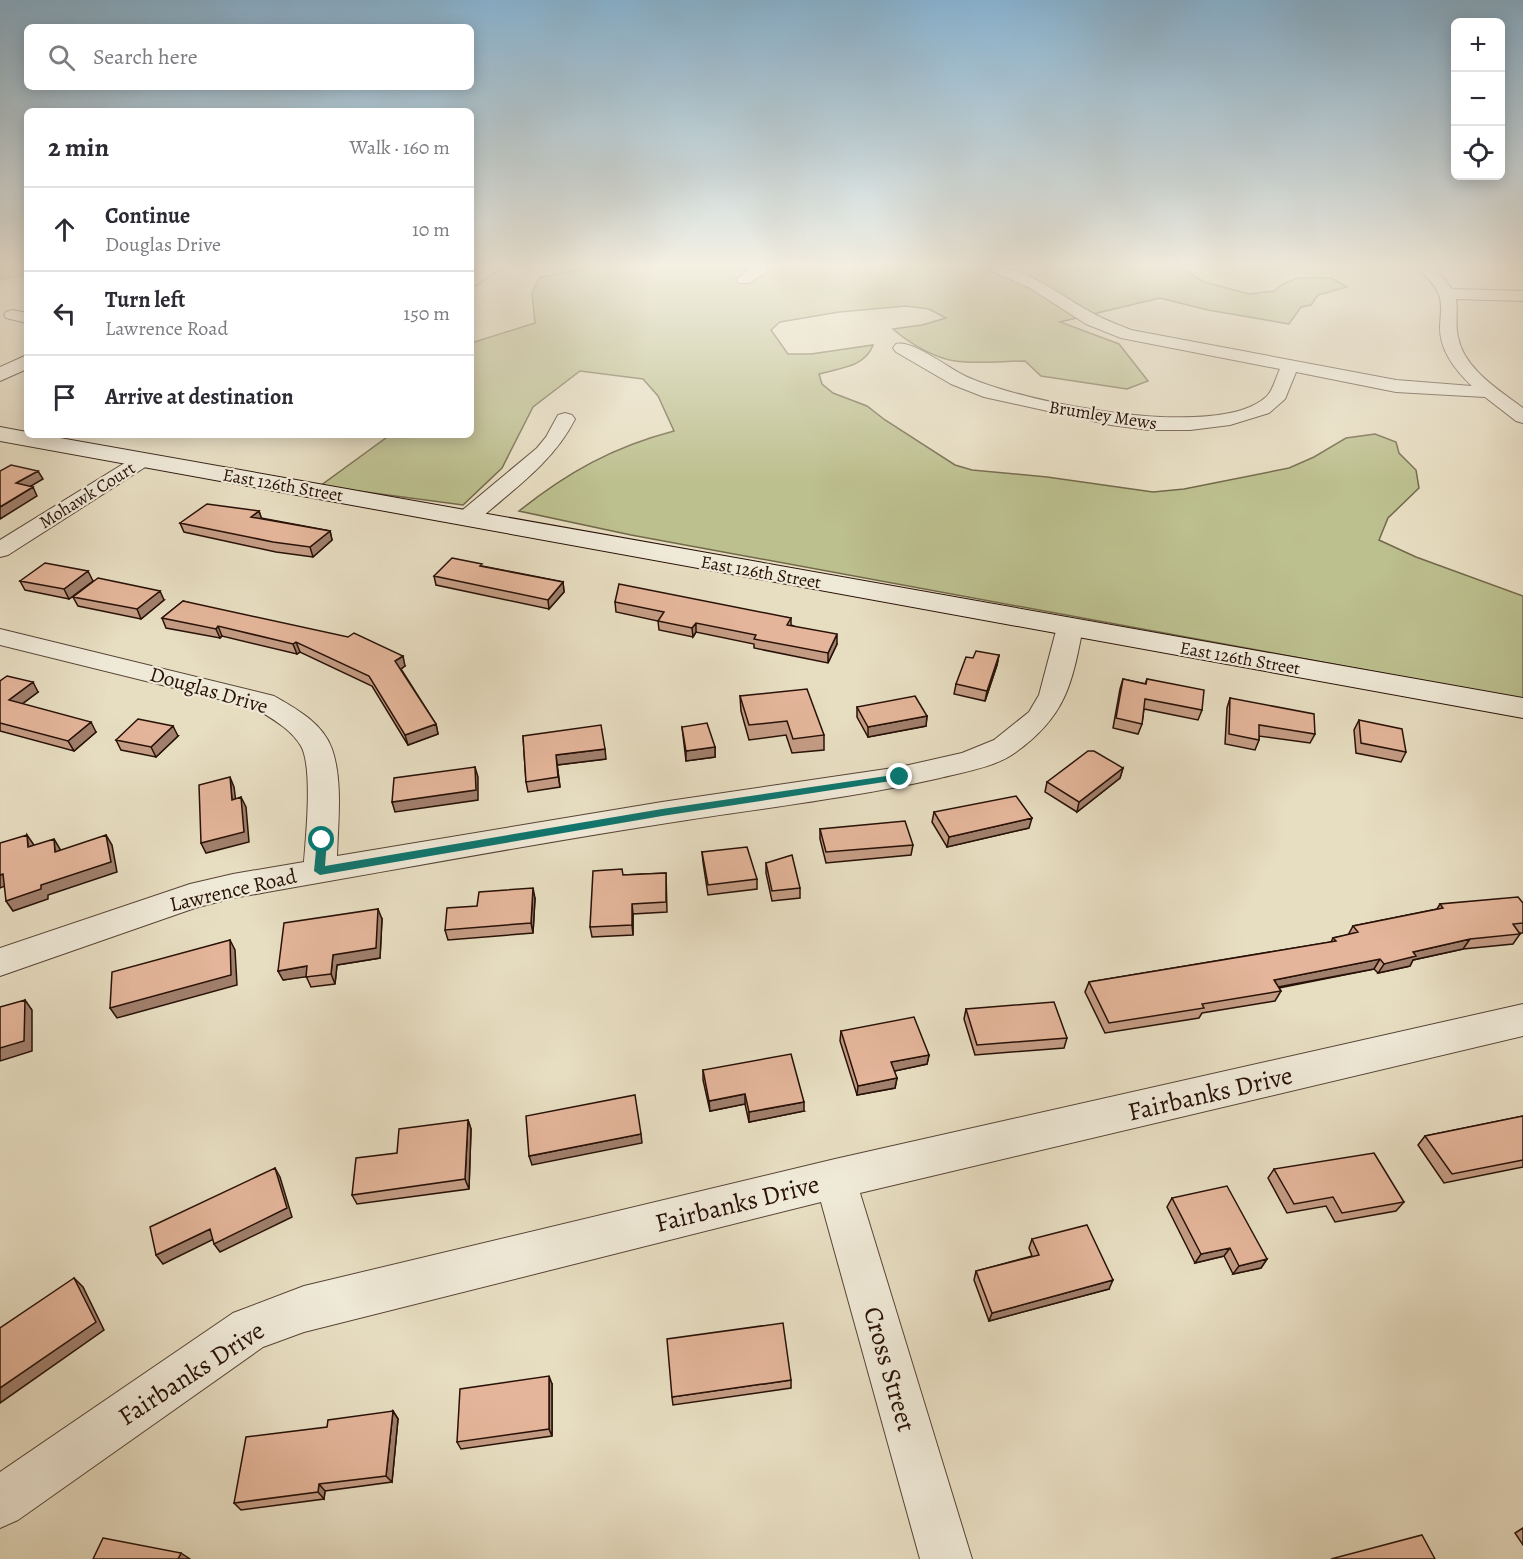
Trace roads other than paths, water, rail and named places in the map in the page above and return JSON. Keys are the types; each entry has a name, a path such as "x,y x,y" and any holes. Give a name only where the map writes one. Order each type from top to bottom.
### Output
{"street":[{"path":"1142,338 1396,386 1491,392"},
{"path":"1449,338 1460,364 1523,417"},
{"name":"Brumley Mews","path":"903,348 958,380 991,393 1112,419 1149,424 1220,421 1262,409 1276,399 1290,366"},
{"path":"0,375 24,363"},
{"path":"467,518 544,452 555,439 565,419"},
{"name":"East 126th Street","path":"0,434 1523,708"},
{"name":"Mohawk Court","path":"0,550 143,460"},
{"name":"Lawrence Road","path":"0,962 190,897 320,871 662,813 900,777 969,761 1004,747 1039,718 1053,695 1070,627"},
{"name":"Douglas Drive","path":"0,637 264,702 289,716 304,730 317,748 324,797 320,871"},
{"name":"Fairbanks Drive","path":"0,1502 249,1329 304,1309 835,1179 1523,1020"},
{"name":"Cross Street","path":"835,1179 946,1559"}]}
